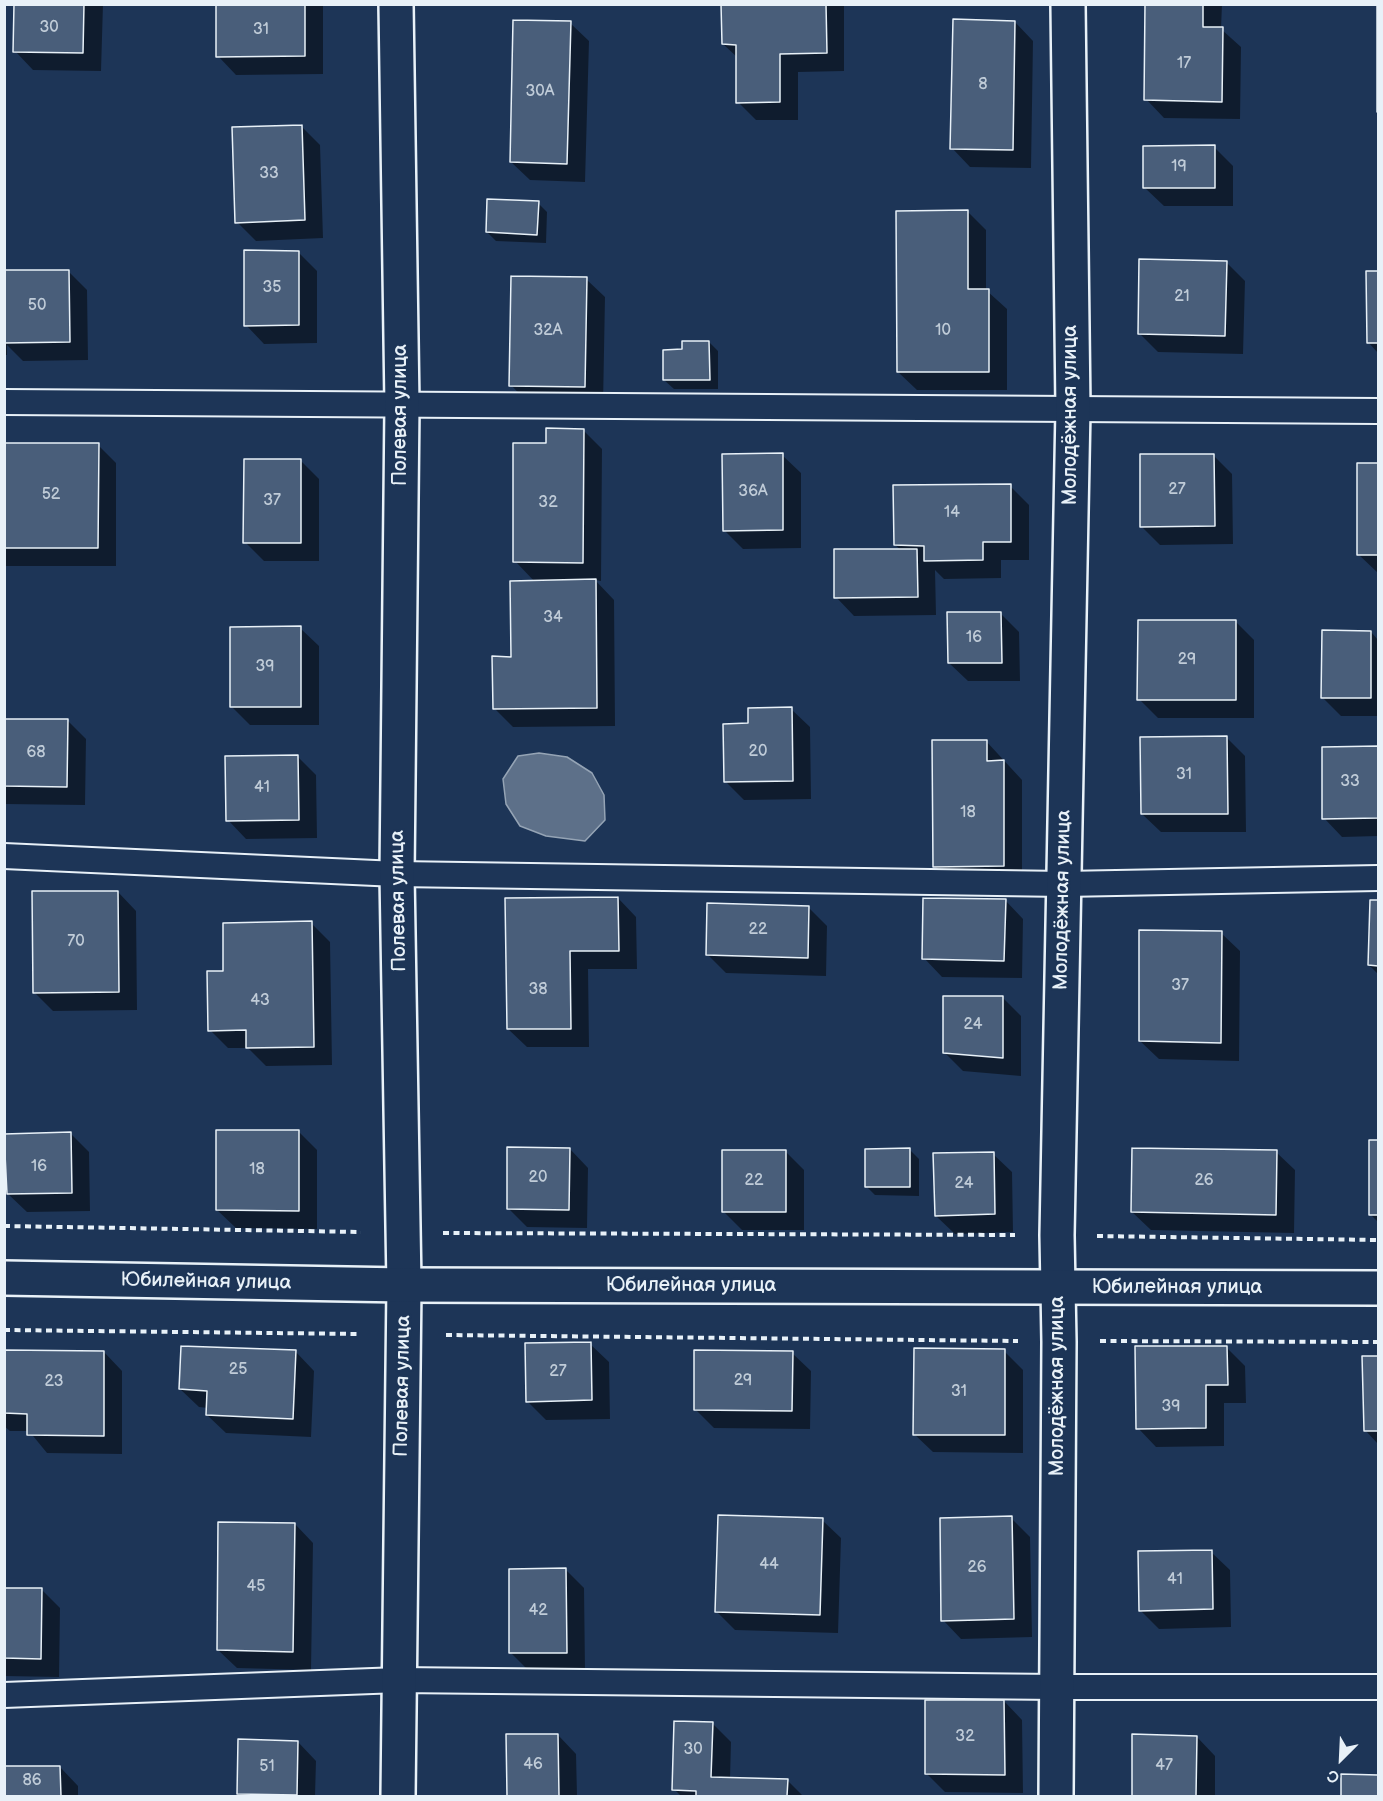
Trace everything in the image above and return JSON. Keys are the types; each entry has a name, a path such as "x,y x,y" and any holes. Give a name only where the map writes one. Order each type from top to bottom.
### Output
{"street":[{"name":"Полевая улица","path":"396,4 402,405 397,874 404,1233 398,1797"},
{"name":"Молодёжная улица","path":"1056,1797 1059,1342 1057,1235 1073,409 1068,4"},
{"name":"Юбилейная улица","path":"4,1278 404,1285 1378,1288"}],"lane":[{"path":"4,402 1378,411"},
{"path":"4,856 397,874 1064,884 1378,878"},
{"path":"4,1695 399,1680 1057,1687 1378,1687"}],"path":[{"path":"4,1226 404,1233 1057,1235 1378,1240"},
{"path":"4,1330 1059,1342 1378,1342"}],"water":[{"path":"539,753 567,757 592,773 604,795 605,820 585,841 546,836 520,826 506,804 503,779 518,756"}],"building":[{"path":"14,4 84,4 83,53 13,52"},
{"path":"216,4 305,4 305,56 216,57"},
{"path":"721,4 826,4 827,53 780,54 780,102 736,103 736,45 722,44"},
{"path":"1145,4 1203,4 1203,27 1223,27 1222,102 1144,100"},
{"path":"1378,4 1378,112 1377,112"},
{"path":"953,19 1015,21 1013,150 950,149"},
{"path":"513,20 571,21 567,164 510,162"},
{"path":"302,125 305,220 235,223 232,127"},
{"path":"1215,145 1215,188 1143,188 1143,146"},
{"path":"487,199 539,201 537,235 486,232"},
{"path":"968,210 968,289 989,289 989,372 897,372 896,211"},
{"path":"244,250 299,251 299,325 244,326"},
{"path":"1139,259 1227,261 1225,336 1138,334"},
{"path":"4,270 69,270 70,342 4,343"},
{"path":"1366,271 1378,271 1378,343 1367,343"},
{"path":"511,276 587,277 585,387 509,386"},
{"path":"682,341 709,341 710,380 663,380 663,350 682,349"},
{"path":"546,428 584,429 583,563 513,562 513,443 546,443"},
{"path":"4,443 99,443 98,548 4,548"},
{"path":"783,453 783,530 723,531 722,454"},
{"path":"1140,454 1214,454 1215,526 1140,527"},
{"path":"244,459 301,459 301,543 243,543"},
{"path":"1357,463 1378,463 1378,555 1357,555"},
{"path":"1011,484 1011,542 983,542 983,560 924,561 924,546 894,545 893,485"},
{"path":"834,549 917,549 918,597 834,598"},
{"path":"596,579 597,708 493,709 492,656 511,657 510,581"},
{"path":"947,612 1001,612 1002,663 948,663"},
{"path":"1138,620 1236,620 1236,700 1137,700"},
{"path":"301,626 301,707 230,707 230,627"},
{"path":"1322,630 1371,631 1371,698 1321,698"},
{"path":"792,707 793,781 724,782 723,724 748,723 748,708"},
{"path":"4,719 68,719 67,787 4,786"},
{"path":"1227,736 1228,814 1141,814 1140,737"},
{"path":"932,740 987,740 987,761 1004,760 1004,866 933,867"},
{"path":"1378,746 1378,818 1322,819 1322,747"},
{"path":"298,755 299,820 226,821 225,756"},
{"path":"32,891 118,891 119,992 33,993"},
{"path":"618,897 619,951 570,951 571,1029 507,1029 505,898"},
{"path":"923,898 1006,899 1004,961 922,959"},
{"path":"1370,900 1378,900 1378,966 1368,965"},
{"path":"707,903 809,906 808,958 706,955"},
{"path":"312,921 314,1047 246,1048 246,1030 208,1031 207,971 223,971 223,923"},
{"path":"1139,930 1222,931 1221,1043 1139,1041"},
{"path":"943,996 1003,996 1003,1058 943,1053"},
{"path":"216,1130 299,1130 299,1211 216,1210"},
{"path":"71,1132 72,1193 7,1194 4,1134"},
{"path":"1369,1140 1378,1140 1378,1215 1369,1215"},
{"path":"507,1147 570,1148 569,1210 507,1209"},
{"path":"910,1148 910,1187 865,1187 865,1149"},
{"path":"1132,1148 1277,1150 1276,1215 1131,1212"},
{"path":"722,1150 786,1150 786,1212 722,1212"},
{"path":"994,1152 995,1214 935,1216 933,1153"},
{"path":"591,1342 592,1400 526,1402 525,1343"},
{"path":"181,1346 296,1350 293,1419 206,1415 207,1391 179,1389"},
{"path":"1135,1346 1227,1346 1228,1385 1206,1385 1206,1428 1136,1429"},
{"path":"914,1348 1005,1349 1005,1435 913,1435"},
{"path":"4,1350 104,1351 104,1436 27,1435 27,1414 4,1413"},
{"path":"694,1350 793,1351 792,1411 694,1410"},
{"path":"1362,1356 1378,1356 1378,1431 1364,1431"},
{"path":"718,1515 823,1518 820,1615 715,1612"},
{"path":"1012,1516 1014,1619 941,1621 940,1518"},
{"path":"218,1522 295,1523 293,1652 217,1650"},
{"path":"1212,1550 1213,1609 1139,1611 1138,1551"},
{"path":"566,1568 567,1653 509,1653 509,1569"},
{"path":"4,1588 42,1588 41,1659 4,1658"},
{"path":"925,1700 1004,1700 1005,1775 925,1774"},
{"path":"674,1721 713,1722 711,1777 788,1779 787,1796 696,1796 696,1791 672,1790"},
{"path":"506,1734 558,1734 559,1796 507,1796"},
{"path":"1132,1734 1197,1736 1196,1796 1132,1796"},
{"path":"238,1739 298,1741 297,1795 237,1794"},
{"path":"4,1766 60,1766 61,1796 4,1796"},
{"path":"1341,1774 1378,1775 1378,1796 1341,1796"}]}
